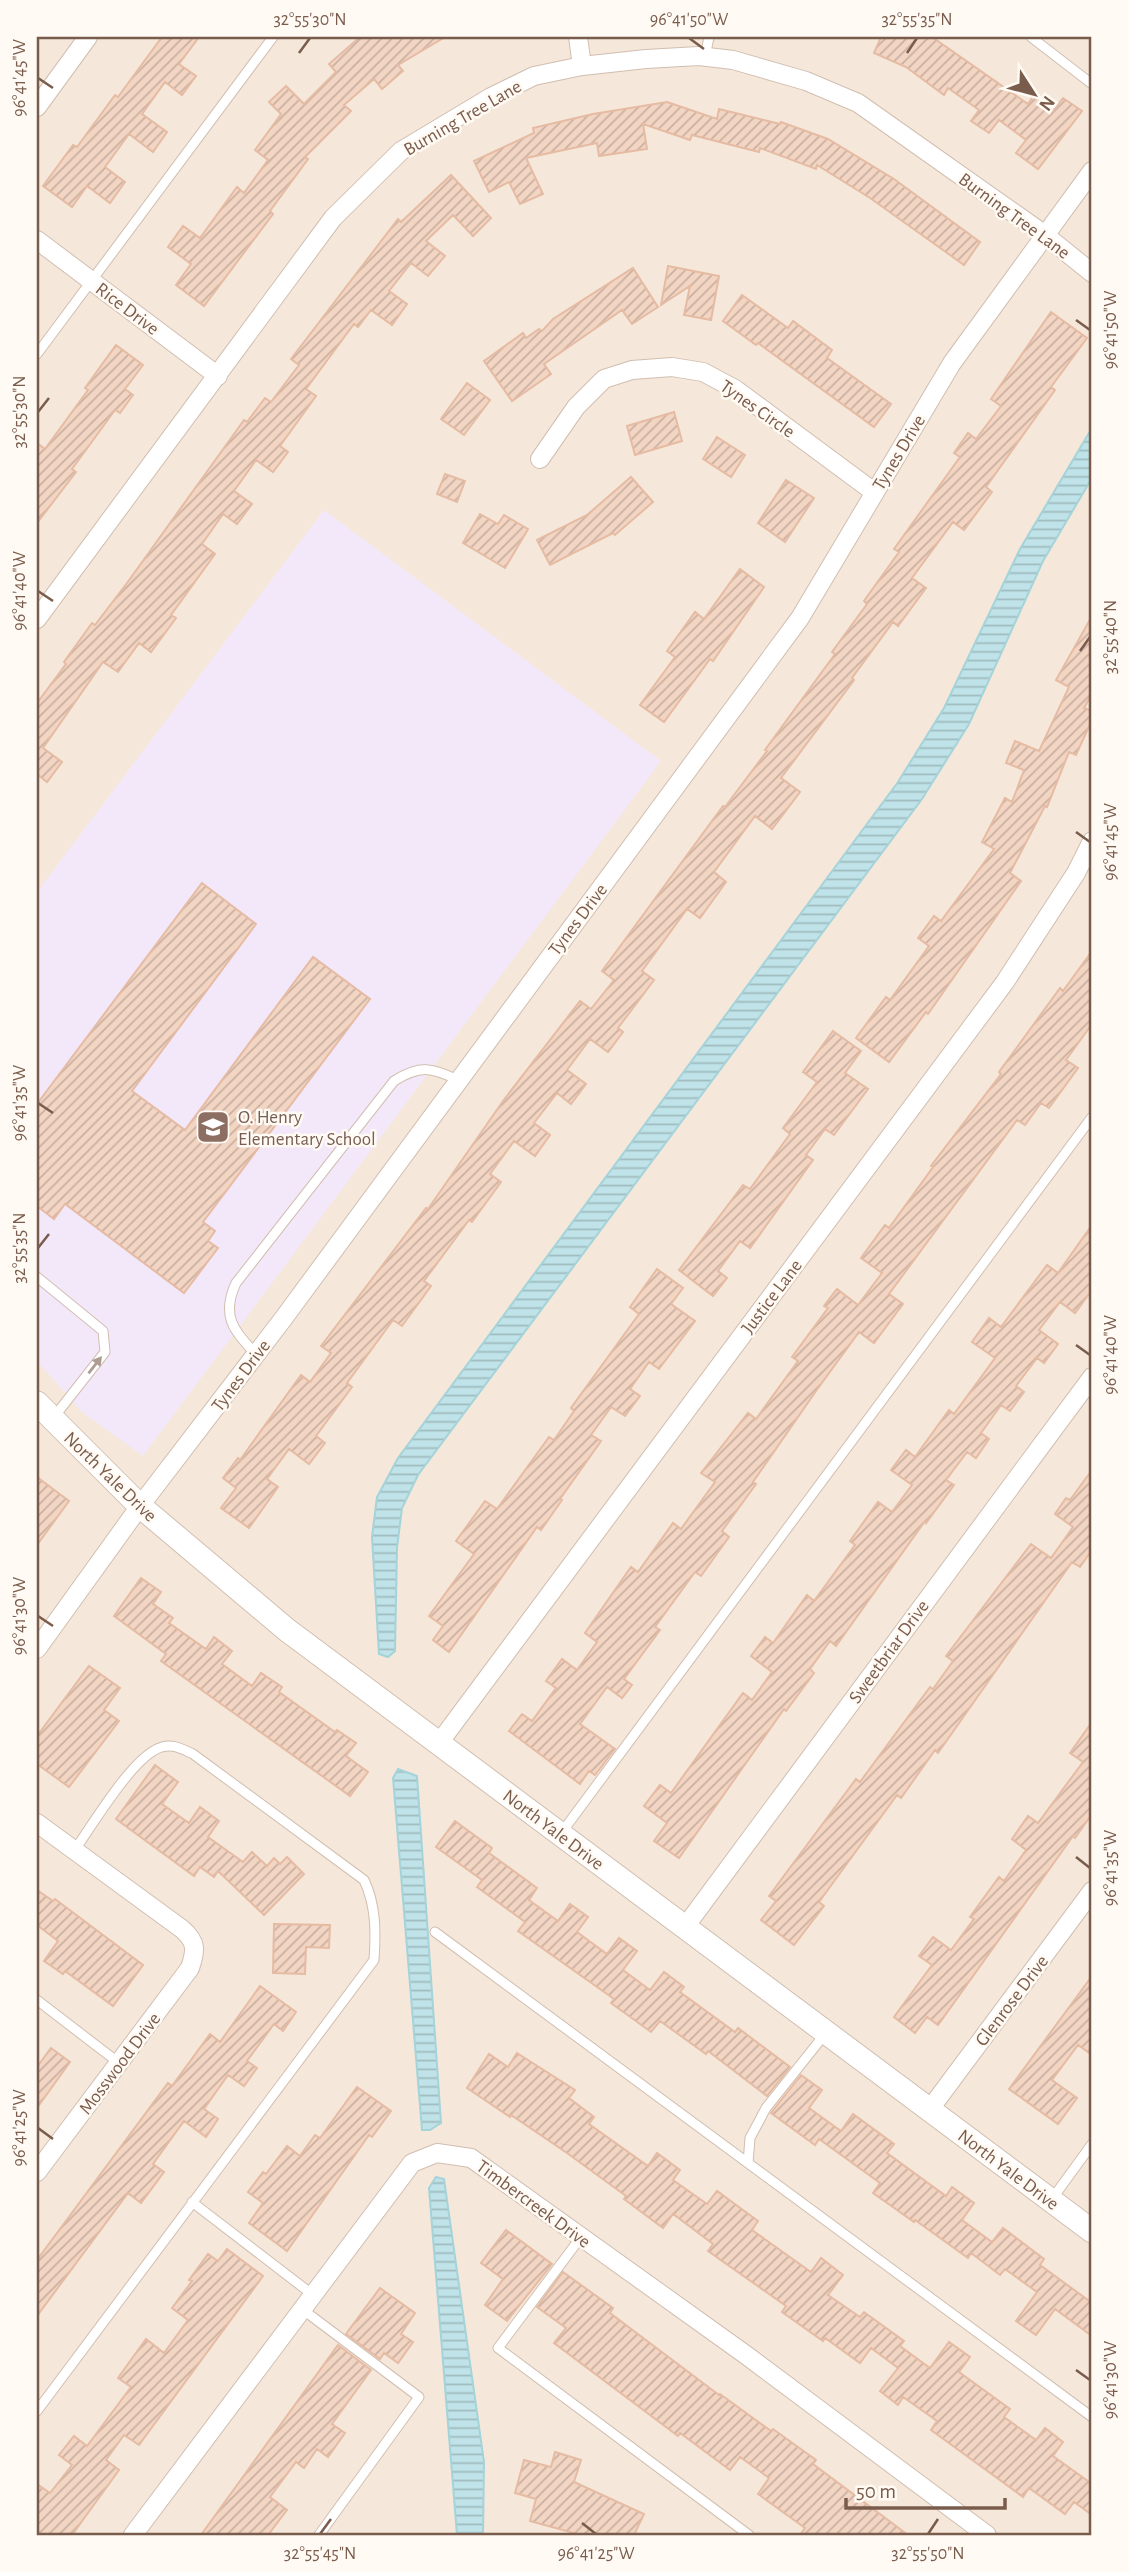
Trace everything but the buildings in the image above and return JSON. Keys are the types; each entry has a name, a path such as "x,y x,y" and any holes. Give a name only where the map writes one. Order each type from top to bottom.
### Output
{"street":[{"path":"37,107 89,37"},
{"path":"578,37 582,66"},
{"name":"Burning Tree Lane","path":"37,619 332,219 401,151 502,91 534,76 582,66 646,59 705,57 733,60 806,80 858,103 1045,235 1092,273"},
{"name":"Tynes Drive","path":"37,1649 140,1506 257,1354 800,618 952,363 1092,171"},
{"name":"Rice Drive","path":"37,240 218,376"},
{"name":"Tynes Circle","path":"540,459 576,407 604,379 632,370 672,367 703,372 735,389 874,492"},
{"name":"Justice Lane","path":"439,1743 1005,982 1076,873 1092,841"},
{"name":"Sweetbriar Drive","path":"685,1927 1092,1377"},
{"name":"North Yale Drive","path":"45,1411 140,1506 287,1630 1092,2231"},
{"path":"37,1823 74,1851"},
{"name":"Mosswood Drive","path":"37,2172 191,1968 196,1951 193,1939 182,1929 74,1851"},
{"name":"Glenrose Drive","path":"929,2109 1092,1891"},
{"name":"Timbercreek Drive","path":"132,2535 412,2163 437,2153 471,2158 746,2355 987,2535"}],"lane":[{"path":"37,354 273,37"},
{"path":"705,57 709,37"},
{"path":"1031,37 1092,84"},
{"path":"257,1354 240,1338 229,1316 229,1297 236,1283 394,1081 410,1072 427,1069 458,1080"},
{"path":"561,1834 1092,1116"},
{"path":"37,1277 103,1331 105,1352 45,1411"},
{"path":"37,2411 374,1959 376,1936 372,1895 364,1880 193,1754 175,1746 161,1747 148,1753 134,1767 74,1851"},
{"path":"435,1933 1092,2417"},
{"path":"37,2000 120,2063"},
{"path":"748,2164 750,2138 766,2108 826,2032"},
{"path":"1051,2200 1092,2144"},
{"path":"192,2202 418,2397 319,2535"},
{"path":"581,2236 498,2348 749,2535"}],"shaded area":[{"path":"37,37 1092,37 1092,2535 37,2535"},
{"name":"O. Henry Elementary School","path":"324,510 661,761 143,1456 82,1412 37,1361 37,892"}],"water":[{"path":"1092,428 1092,478 1043,561 969,724 922,799 418,1475 402,1508 397,1548 395,1651 388,1657 379,1654 372,1537 377,1497 398,1458 898,782 944,708 1020,549"},
{"path":"398,1769 417,1776 441,2123 430,2130 422,2130 393,1778"},
{"path":"436,2177 444,2179 484,2462 483,2535 457,2535 429,2188"}],"place":[{"name":"O. Henry Elementary School","path":"213,1127"}]}
